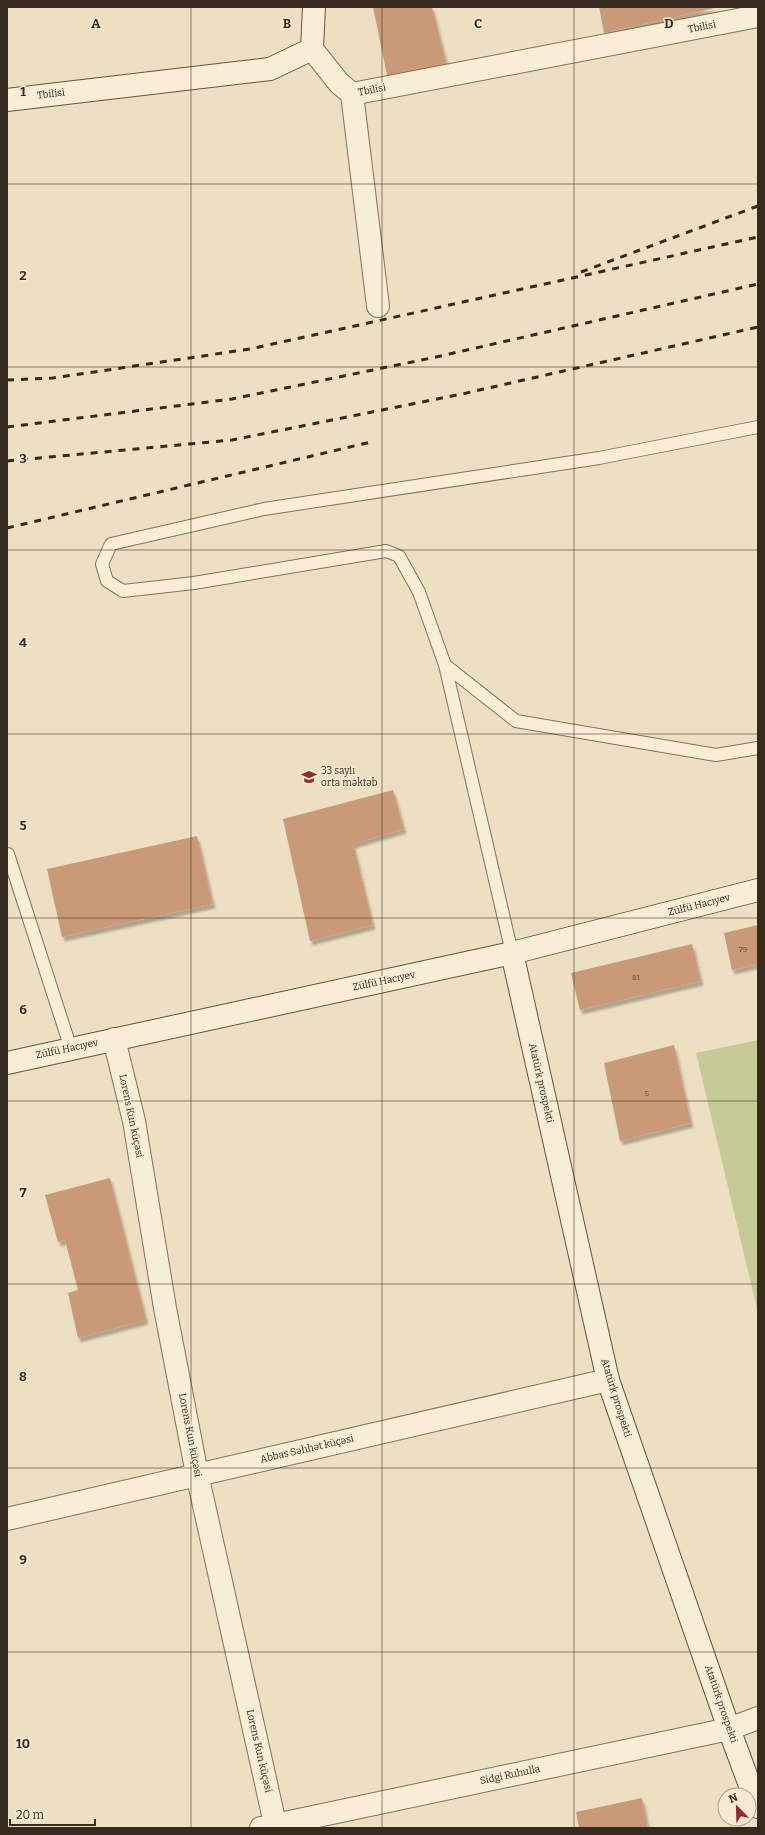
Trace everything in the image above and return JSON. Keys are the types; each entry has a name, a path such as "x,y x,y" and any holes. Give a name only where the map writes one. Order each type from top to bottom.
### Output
{"street":[{"path":"312,49 314,7"},
{"name":"Tbilisi","path":"7,100 270,69 312,49 339,83 352,94 758,16"},
{"path":"352,94 378,306"},
{"name":"Zülfü Hacıyev","path":"7,1062 512,953 758,890"},
{"name":"Atatürk prospekti","path":"512,953 608,1380 729,1729 758,1807"},
{"name":"Lorens Kun küçəsi","path":"114,1039 134,1121 165,1308 197,1474 271,1827"},
{"name":"Abbas Səhhət küçəsi","path":"7,1519 608,1380"},
{"name":"Sidgi Ruhulla","path":"271,1827 729,1729 758,1718"}],"lane":[{"path":"512,953 445,665 419,592 399,556 386,551 194,583 122,591 107,581 102,564 110,544 264,509 599,458 758,427"},
{"path":"445,665 516,721 716,755 758,748"},
{"path":"8,854 71,1049"}],"green space":[{"path":"758,1040 758,1313 696,1053"}],"building":[{"path":"373,7 432,7 449,74 389,85"},
{"path":"599,7 715,7 715,8 604,33"},
{"path":"393,790 404,829 353,844 373,925 310,941 283,819"},
{"path":"197,836 213,904 62,937 47,869"},
{"path":"758,925 758,964 732,970 724,933"},
{"path":"692,944 701,981 580,1010 571,973"},
{"path":"674,1045 691,1123 620,1141 604,1063"},
{"path":"110,1178 146,1320 78,1338 68,1293 78,1290 65,1240 58,1242 45,1195"},
{"path":"642,1798 648,1828 579,1828 576,1812"}],"railway":[{"path":"581,272 758,206"},
{"path":"7,380 53,378 250,349 758,237"},
{"path":"7,427 232,399 436,357 758,284"},
{"path":"7,461 232,440 462,394 758,327"},
{"path":"7,528 371,442"}],"place":[{"name":"33 saylı orta məktəb","path":"309,777"}]}
